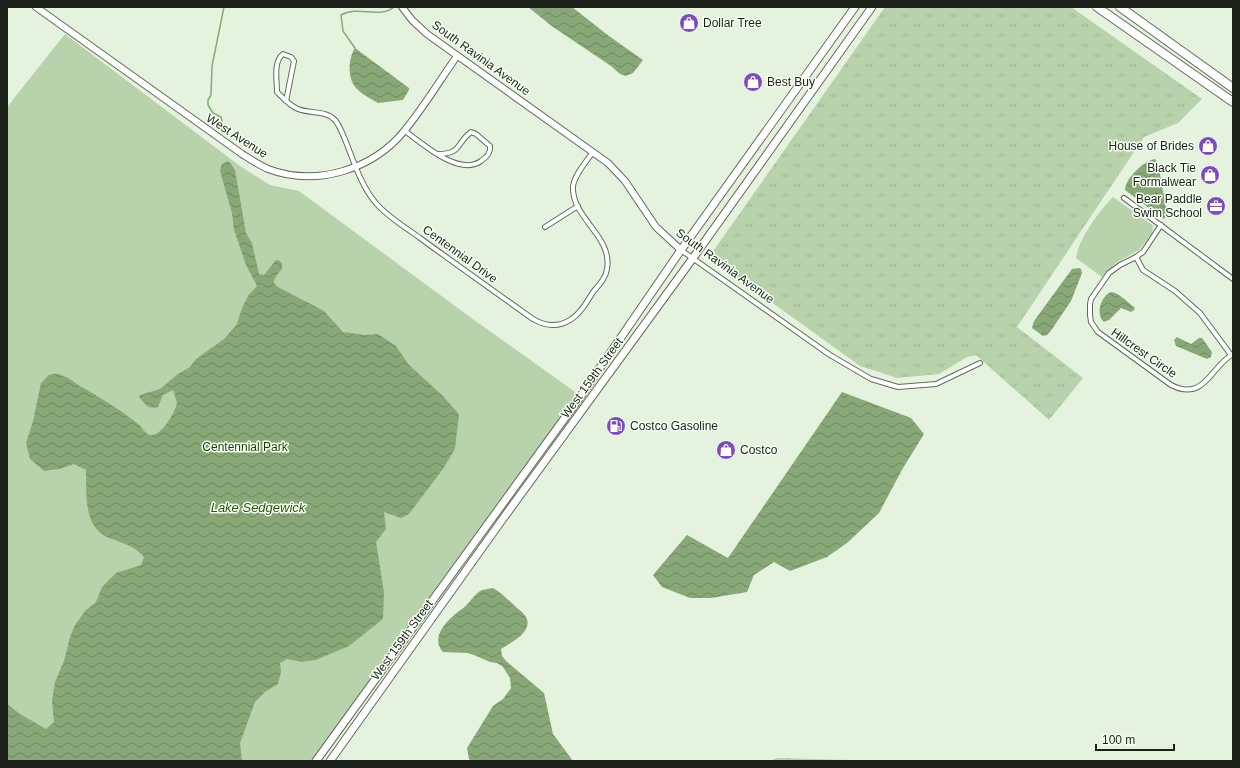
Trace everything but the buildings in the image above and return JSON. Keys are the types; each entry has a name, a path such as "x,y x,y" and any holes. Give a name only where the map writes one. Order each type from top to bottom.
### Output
{"highway":[{"path":"1097,7 1233,102"},
{"path":"1120,7 1233,88"}],"main road":[{"name":"West 159th Street","path":"316,761 580,397 681,250 855,7"},
{"name":"West 159th Street","path":"330,761 497,526 693,258 872,7"},
{"path":"350,714 358,721"}],"street":[{"name":"West Avenue","path":"36,7 209,132 242,154 260,165 288,174 320,176 346,171 357,167 380,154 405,130 457,56"},
{"name":"South Ravinia Avenue","path":"402,7 412,20 427,34 608,162 625,181 656,227 681,250 830,355 872,379 898,387 936,384 980,363"},
{"path":"283,54 291,57 294,61 286,101 277,92 276,67 279,57 283,54"},
{"name":"Centennial Drive","path":"286,101 298,110 322,114 335,120 340,128 368,192 375,203 385,212 540,323 555,325 564,324 573,318 604,278 607,270 608,260 606,251 600,239 578,206"},
{"path":"405,130 438,154 456,164 473,165 484,159 490,153 490,146 476,134 471,132 454,152 448,154 438,154"},
{"path":"545,227 578,206 573,187 576,178 593,152"},
{"path":"1124,198 1233,279"},
{"path":"1161,226 1142,252 1136,257 1143,270 1175,291 1200,313 1232,355"},
{"name":"Hillcrest Circle","path":"1136,257 1120,265 1109,273 1091,299 1091,322 1098,332 1171,385 1184,390 1189,390 1202,385 1223,362 1232,355"}],"green space":[{"path":"885,7 1071,7 1202,99 1178,123 1144,137 1017,327 1083,378 1049,420 976,355 967,357 939,374 897,378 860,366 709,257"},
{"name":"Centennial Park","path":"65,34 240,166 270,185 299,191 470,317 578,394 312,761 7,761 7,107"},
{"path":"1113,197 1153,226 1152,233 1139,250 1116,263 1102,277 1076,258 1081,242 1090,225"},
{"path":"777,758 850,760 851,761 770,761"}],"water":[{"path":"528,7 572,7 643,60 633,73 626,76 620,74 611,66 553,27"},
{"path":"355,48 409,88 403,100 378,103 357,89 351,80 350,75 350,63"},
{"path":"1155,159 1158,163 1167,214 1164,219 1125,190 1131,176 1145,163"},
{"name":"Lake Sedgewick","path":"228,161 235,170 246,233 252,243 259,274 264,275 276,260 280,261 282,264 282,269 275,277 274,281 278,287 324,311 343,332 365,335 378,334 396,346 409,365 441,394 459,414 455,449 443,469 409,514 401,518 384,512 386,529 376,542 384,592 383,619 349,646 316,660 301,662 287,659 280,663 281,672 278,684 265,692 255,702 240,743 242,761 7,761 7,704 20,714 46,729 54,722 52,701 55,682 64,661 70,637 75,625 85,611 96,602 102,587 116,573 141,565 144,557 133,548 102,534 95,528 88,510 86,470 74,464 60,469 44,471 30,459 26,443 33,421 41,383 49,375 60,374 69,378 116,408 139,424 149,435 155,434 164,428 174,412 177,403 173,390 163,395 158,407 155,408 149,407 145,404 139,397 140,395 160,389 178,374 190,367 196,359 224,339 237,324 248,296 257,286 246,265 234,230 232,213 220,171 222,164"},
{"path":"1072,269 1081,269 1082,273 1071,301 1050,332 1043,336 1032,328 1034,321"},
{"path":"1111,292 1121,296 1135,308 1131,312 1121,308 1109,320 1104,322 1101,319 1100,306 1104,297"},
{"path":"1177,337 1191,344 1199,338 1202,338 1212,352 1211,357 1207,359 1176,346 1174,340"},
{"path":"842,392 911,418 924,434 903,468 879,513 847,543 827,557 790,571 774,562 754,575 747,592 711,598 690,598 662,587 653,575 687,535 728,558"},
{"path":"493,588 502,594 522,613 528,622 527,627 520,636 501,649 502,656 544,693 553,734 573,761 471,761 469,759 467,748 493,706 503,699 511,688 510,678 503,667 497,663 490,662 468,653 443,652 439,646 438,640 442,628 475,595 485,589"}],"waterway":[{"path":"222,121 221,117 213,113 208,105 208,100 211,95 212,66 224,7"},
{"path":"355,48 343,31 341,15 354,11 382,12 394,7"}],"place":[{"name":"Dollar Tree","path":"689,23"},
{"name":"Best Buy","path":"753,82"},
{"name":"House of Brides","path":"1208,146"},
{"name":"Black Tie Formalwear","path":"1210,175"},
{"name":"Bear Paddle Swim School","path":"1216,206"},
{"name":"Costco Gasoline","path":"616,426"},
{"name":"Costco","path":"726,450"}]}
